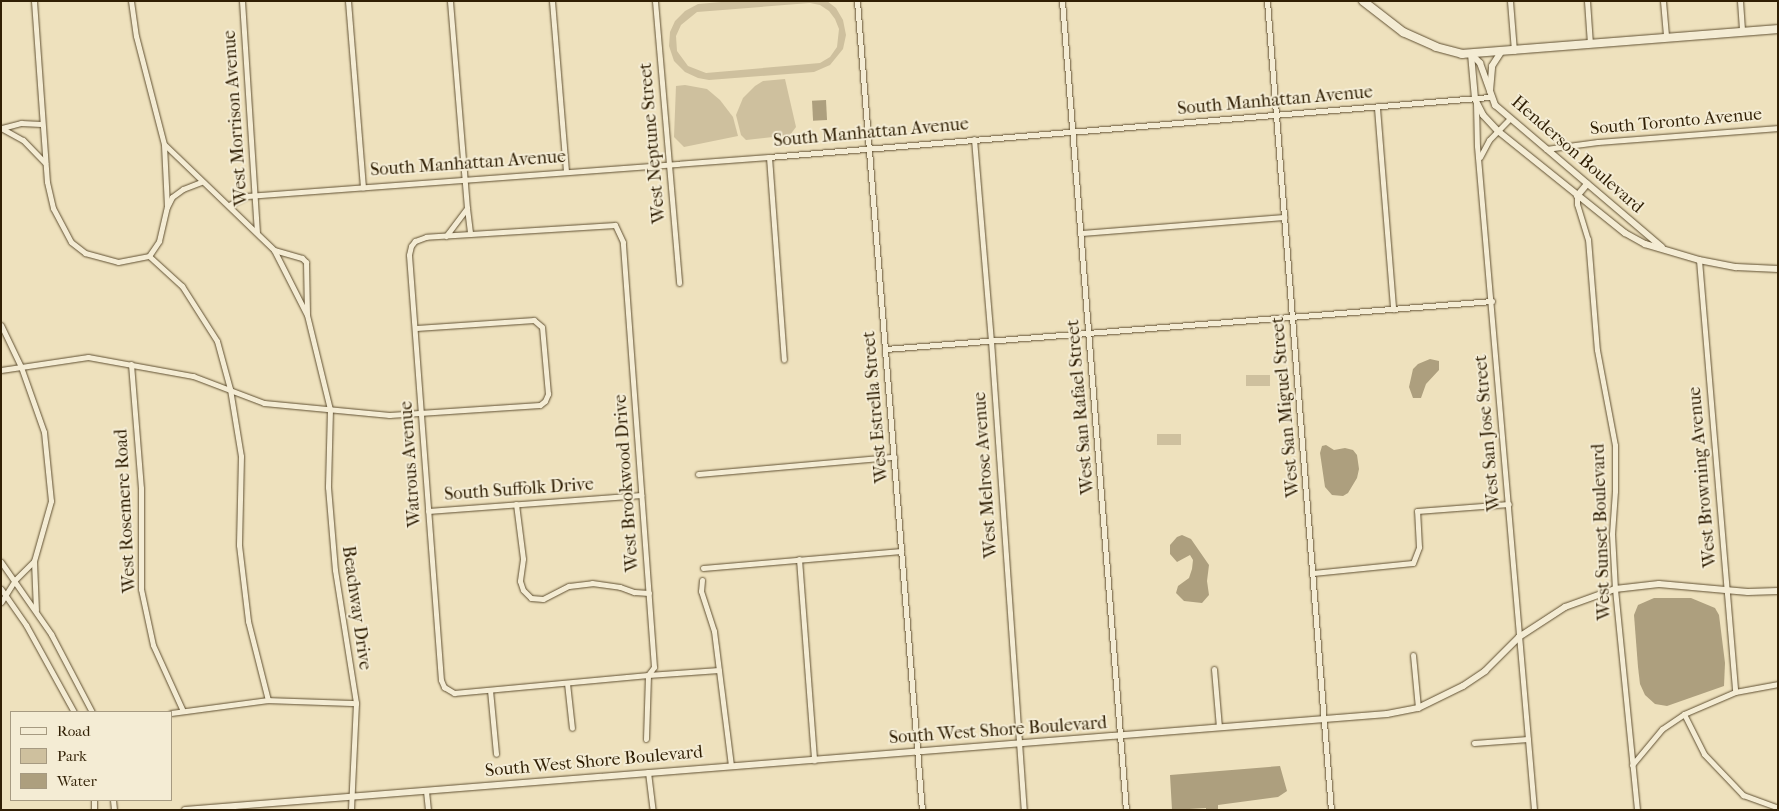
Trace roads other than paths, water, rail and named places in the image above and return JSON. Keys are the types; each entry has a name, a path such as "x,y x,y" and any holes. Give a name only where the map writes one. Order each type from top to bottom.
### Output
{"main road":[{"path":"1363,1 1392,25 1422,41 1440,48 1472,54 1778,30"}],"street":[{"path":"34,1 41,124 47,182 54,208 70,242 85,253 118,262 149,256 159,242 166,207 164,144 136,36 131,1"},
{"name":"West Morrison Avenue","path":"242,1 257,233"},
{"path":"348,1 363,187"},
{"path":"446,236 470,234 450,1"},
{"path":"552,1 566,171"},
{"name":"West Neptune Street","path":"655,1 679,283"},
{"name":"West Estrella Street","path":"856,1 867,147 886,349 922,810"},
{"name":"West San Rafael Street","path":"1062,1 1126,810"},
{"name":"West San Miguel Street","path":"1267,1 1331,810"},
{"path":"1510,1 1514,51"},
{"path":"1586,1 1590,44"},
{"path":"1663,1 1666,38"},
{"path":"1740,1 1742,32"},
{"path":"1490,97 1492,66 1501,52"},
{"name":"Henderson Boulevard","path":"1472,54 1480,63 1490,97 1495,105 1662,248"},
{"name":"West San Jose Street","path":"1472,54 1476,123 1534,810"},
{"name":"South Manhattan Avenue","path":"228,205 240,198 254,195 769,157 867,147 1476,101 1490,97"},
{"name":"Henderson Boulevard","path":"1476,101 1483,114 1498,131 1624,233 1645,244 1699,260 1736,267 1778,269"},
{"path":"1377,108 1392,309"},
{"path":"1480,156 1484,146 1510,118"},
{"path":"1,128 21,123 41,124"},
{"path":"1,128 23,140 45,164"},
{"name":"South Toronto Avenue","path":"1546,149 1598,142 1778,128"},
{"name":"West Melrose Avenue","path":"974,139 991,341 1024,810"},
{"path":"164,144 201,182 228,205 274,250 307,315"},
{"path":"769,157 784,359"},
{"path":"166,207 177,192 201,182"},
{"path":"1577,196 1587,184"},
{"name":"West Sunset Boulevard","path":"1577,196 1577,204 1588,239 1597,350 1615,445 1616,491 1612,534 1615,589 1637,810"},
{"path":"446,236 468,208"},
{"path":"1081,233 1284,217"},
{"name":"West Brookwood Drive","path":"470,234 614,225 623,242 654,667 648,676 646,739"},
{"name":"Watrous Avenue","path":"446,236 421,238 411,246 409,255 441,680 444,687 454,693 490,690"},
{"path":"274,250 302,258 306,262 307,315"},
{"path":"149,256 182,286 217,341 230,389 241,456 238,545 248,621 268,700"},
{"name":"West Browning Avenue","path":"1699,260 1735,692"},
{"path":"886,349 1492,301"},
{"name":"Beachway Drive","path":"307,315 330,409 328,487 335,570 356,703 351,810"},
{"path":"1,370 88,357 193,376 264,403 389,415 540,405 545,402 548,394 542,327 534,320 416,328"},
{"path":"1,324 21,367 44,432 51,501 34,561 36,610"},
{"name":"West Rosemere Road","path":"131,364 140,488 141,589 153,645 182,711"},
{"path":"698,474 894,457"},
{"name":"South Suffolk Drive","path":"428,511 642,495"},
{"path":"516,504 523,559 520,581 523,590 531,598 543,599 569,586 592,583 620,587 634,592 649,593"},
{"path":"1313,573 1413,563 1418,547 1417,511 1509,504"},
{"path":"703,568 901,551"},
{"path":"799,560 814,760"},
{"path":"1,602 15,580 34,561"},
{"path":"1,562 51,634 91,711"},
{"path":"702,580 702,591 714,631 731,766"},
{"name":"South West Shore Boulevard","path":"185,810 1387,714 1418,708 1463,686 1485,671 1519,637 1565,607 1615,589 1659,584 1748,592 1778,591"},
{"path":"1,589 26,625 73,711"},
{"path":"1413,655 1418,708"},
{"path":"1214,669 1219,728"},
{"path":"496,754 490,690 719,670"},
{"path":"567,683 572,728"},
{"path":"1632,765 1662,729 1684,714 1735,692 1778,684"},
{"path":"172,713 268,700 356,703"},
{"path":"1684,714 1704,754 1743,795 1778,808"},
{"path":"1474,742 1528,739"},
{"path":"648,772 653,810"},
{"path":"426,791 428,810"}],"water":[{"path":"826,100 827,120 813,121 812,101"},
{"path":"1430,359 1439,361 1439,370 1426,384 1421,398 1413,398 1409,387 1413,369 1418,364"},
{"path":"1326,445 1334,450 1345,448 1353,450 1357,455 1359,469 1357,478 1348,493 1343,496 1332,495 1325,487 1320,453 1322,446"},
{"path":"1182,535 1191,539 1209,565 1207,581 1209,595 1202,603 1184,601 1176,593 1178,586 1189,578 1193,560 1190,555 1177,562 1170,554 1170,545 1177,537"},
{"path":"1654,598 1691,598 1715,608 1719,615 1725,663 1724,686 1667,706 1655,704 1645,695 1640,684 1634,615 1638,605"},
{"path":"1280,766 1287,791 1278,797 1218,805 1218,810 1206,810 1206,808 1172,810 1170,775"}]}
